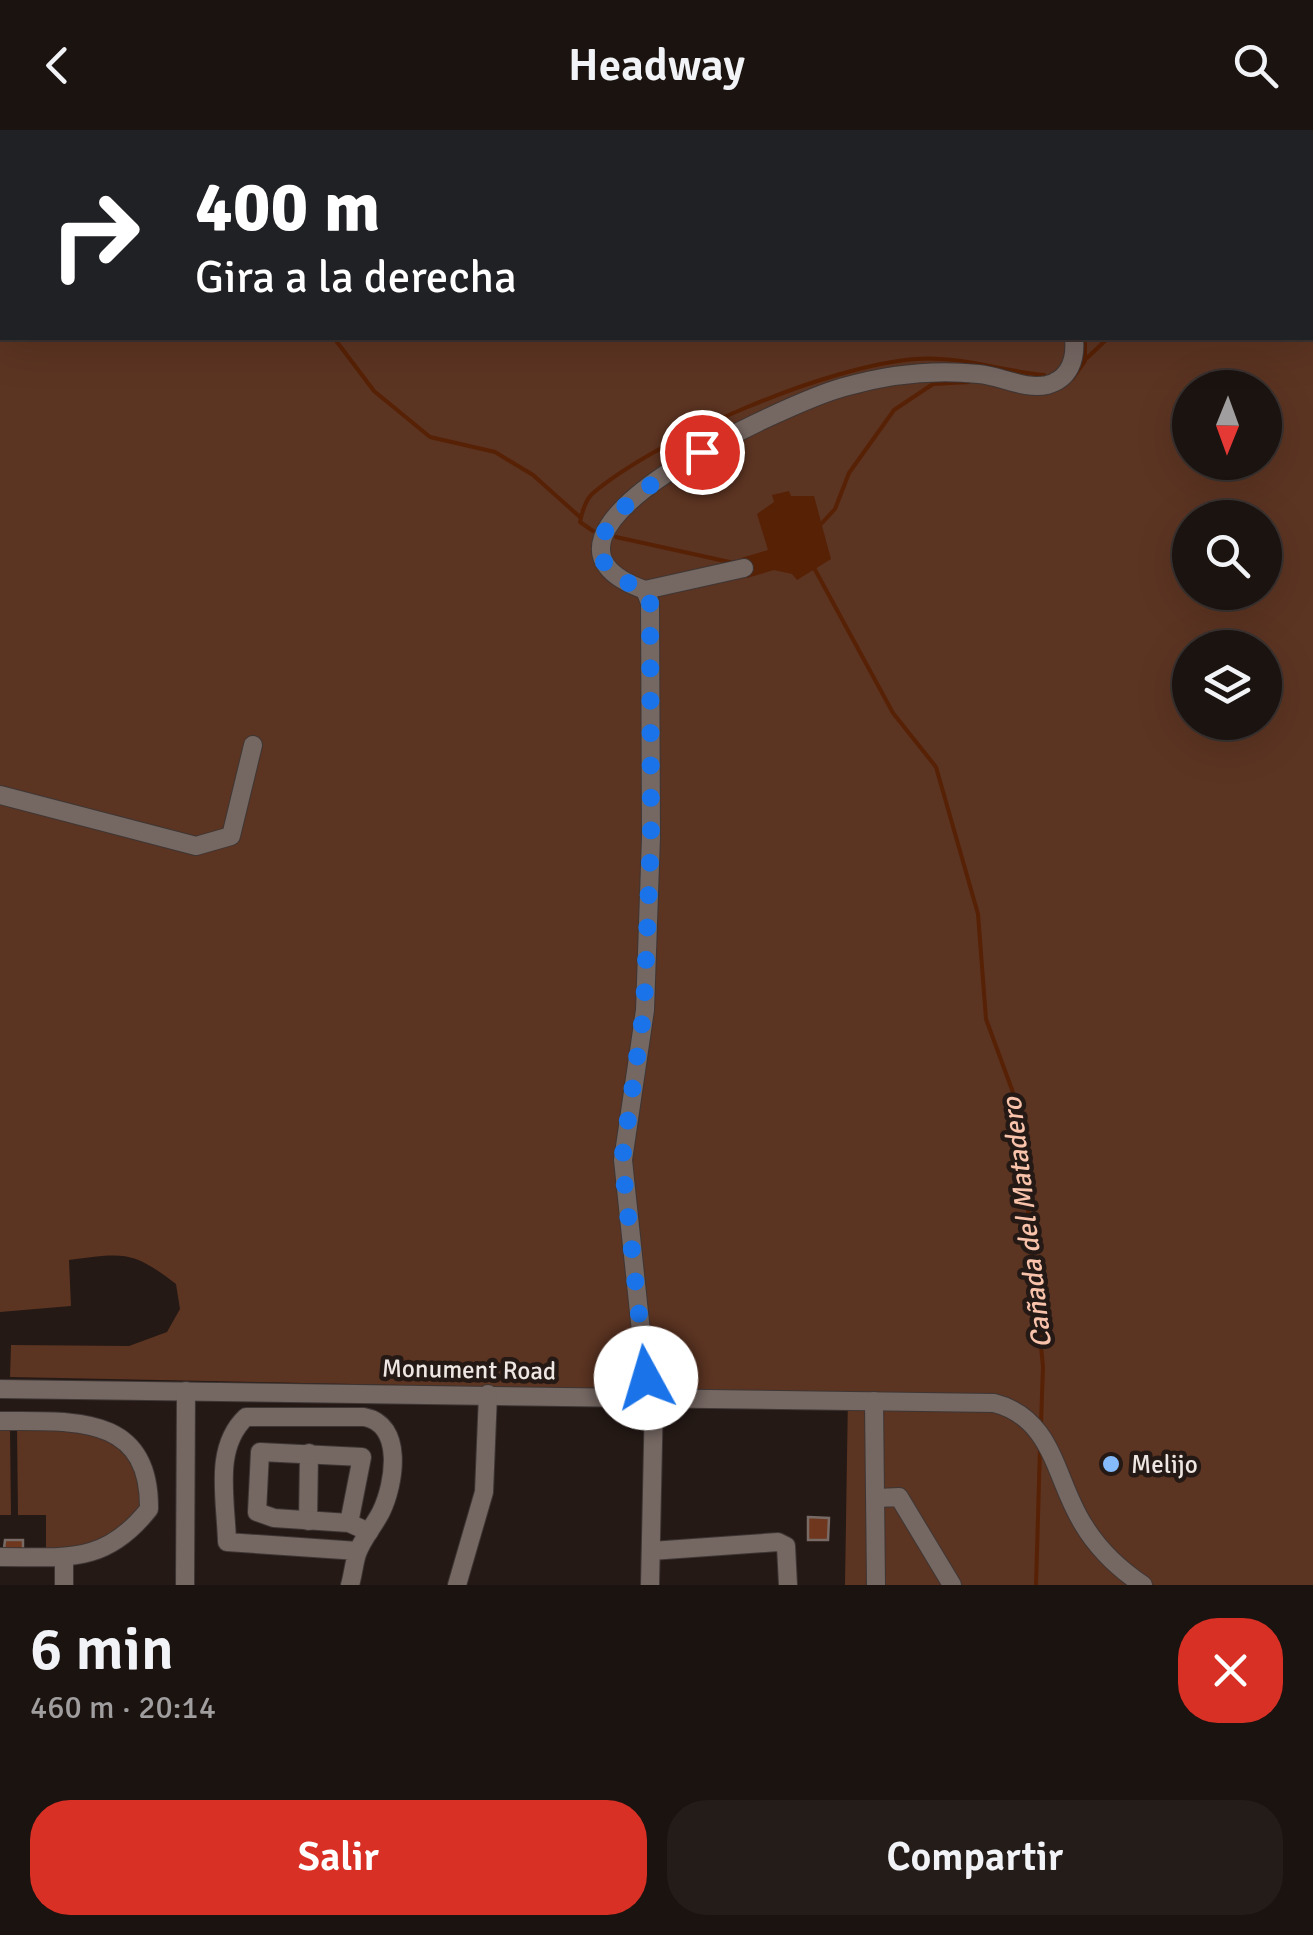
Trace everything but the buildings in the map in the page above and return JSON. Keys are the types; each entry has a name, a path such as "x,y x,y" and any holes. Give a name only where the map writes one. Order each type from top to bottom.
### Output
{"street":[{"path":"744,568 645,590 620,581 603,560 602,540 612,517 647,484 767,418 835,389 879,377 936,370 1046,385 1064,376 1074,362 1074,340"},
{"path":"645,590 650,603 652,688 644,1010 622,1160 646,1378 654,1397 650,1585"},
{"path":"0,795 196,846 232,836 253,746"},
{"name":"Monument Road","path":"0,1389 994,1403 1031,1421 1062,1474 1082,1524 1117,1565 1143,1585"},
{"path":"185,1585 186,1391"},
{"path":"456,1585 481,1509 488,1394"},
{"path":"874,1401 876,1585"},
{"path":"350,1585 358,1551 384,1507 394,1456 387,1428 377,1419 246,1417 232,1430 224,1446 227,1542 358,1551"},
{"path":"0,1422 76,1422 108,1429 132,1446 149,1490 149,1509 136,1526 108,1548 64,1557 0,1557"},
{"path":"348,1523 362,1457 260,1452 256,1465 257,1512 348,1523 369,1532"},
{"path":"308,1520 310,1453"},
{"path":"878,1498 899,1497 952,1585"},
{"path":"650,1550 778,1542 786,1546 788,1585"},
{"path":"64,1557 64,1585"}],"shaded area":[{"path":"0,340 1313,340 1313,1585 845,1585 848,1394 10,1377 11,1345 129,1346 167,1332 180,1309 176,1284 137,1260 103,1256 69,1260 71,1306 0,1312"},
{"path":"789,491 791,496 814,496 831,559 797,580 792,574 774,570 747,578 741,558 768,550 757,514 774,502 772,495"},
{"path":"0,1428 10,1429 11,1515 0,1515"},
{"path":"17,1428 86,1430 108,1437 120,1446 137,1472 140,1488 140,1503 127,1530 98,1545 46,1548 46,1515 18,1515"}],"waterway":[{"path":"1044,130 1052,130"},
{"path":"336,340 374,391 430,437 495,452 533,475 581,518"},
{"path":"1072,379 1085,361 1085,340"},
{"path":"1087,358 1106,340"},
{"path":"593,531 580,522 586,503 622,472 700,428 792,390 879,364 931,358 1044,375"},
{"path":"821,524 835,509 849,473 894,410 933,384 969,382"},
{"path":"616,537 734,563"},
{"name":"Cañada del Matadero","path":"813,566 893,713 936,767 978,914 986,1019 1018,1106 1043,1367 1041,1423"},
{"name":"Cañada del Matadero","path":"1036,1585 1040,1448"}],"place":[{"name":"Melijo","path":"1111,1464"}],"route":[{"path":"646,1378 622,1160 644,1010 651,837 650,603 645,590 620,581 603,560 602,540 612,517 647,484 702,452"}]}
